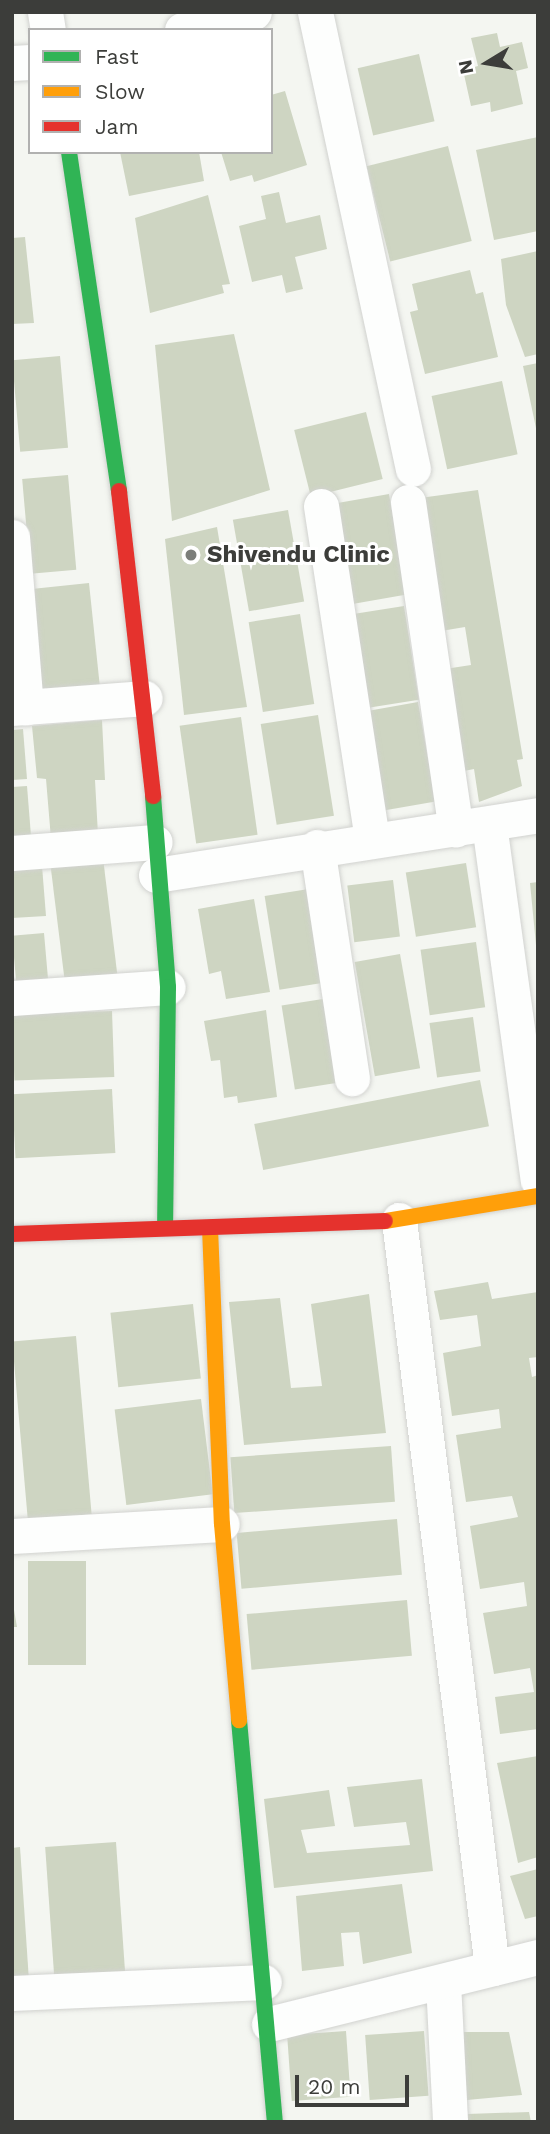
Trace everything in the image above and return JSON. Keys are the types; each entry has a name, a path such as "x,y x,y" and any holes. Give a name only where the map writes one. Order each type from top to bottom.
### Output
{"street":[{"path":"190,28 254,12"},
{"path":"315,12 411,485 538,1180"},
{"path":"69,154 96,301 145,698 155,858 168,986 166,1227"},
{"path":"321,506 372,839"},
{"path":"12,537 19,708 145,698"},
{"path":"12,853 155,858 317,848 472,827 538,815"},
{"path":"317,848 352,1078"},
{"path":"12,998 168,986"},
{"path":"12,1234 399,1220 538,1196"},
{"path":"399,1220 492,1968"},
{"path":"210,1228 222,1524 269,2024 275,2122"},
{"path":"12,1536 222,1524"},
{"path":"269,2024 538,1957"},
{"path":"12,1993 264,1982"},
{"path":"443,1982 450,2122"}],"building":[{"path":"497,33 500,47 522,42 528,68 516,71 523,104 491,112 490,102 471,106 463,70 478,66 471,38"},
{"path":"419,54 435,121 373,135 358,68"},
{"path":"285,91 307,165 254,182 252,175 230,181 222,154 273,154 273,94"},
{"path":"538,137 538,231 494,240 476,150"},
{"path":"448,146 472,241 390,261 366,166"},
{"path":"120,154 199,154 204,181 129,196"},
{"path":"279,192 286,223 320,215 327,249 295,257 303,289 286,293 282,275 252,282 239,226 266,219 261,196"},
{"path":"208,195 230,284 222,285 224,293 150,313 135,218"},
{"path":"25,237 34,323 12,324 12,238"},
{"path":"538,251 538,354 525,357 506,305 501,259"},
{"path":"470,270 476,294 483,292 498,357 425,374 410,312 418,310 412,284"},
{"path":"234,334 270,490 172,521 155,345"},
{"path":"60,356 68,448 20,452 12,360"},
{"path":"538,363 538,433 537,433 523,366"},
{"path":"502,381 518,454 447,469 432,396"},
{"path":"366,412 383,479 311,497 294,430"},
{"path":"68,475 76,570 30,574 22,479"},
{"path":"478,490 523,759 517,760 522,786 479,802 474,769 459,772 445,669 471,665 465,627 441,631 420,498"},
{"path":"389,494 407,594 350,605 332,504"},
{"path":"288,510 304,602 249,611 233,520"},
{"path":"217,527 247,707 184,715 165,539"},
{"path":"89,583 101,694 41,701 29,589"},
{"path":"404,606 419,700 364,709 349,615"},
{"path":"300,614 314,704 263,712 249,622"},
{"path":"418,702 436,801 379,811 362,712"},
{"path":"318,715 334,816 277,825 261,724"},
{"path":"241,717 258,835 196,843 180,726"},
{"path":"102,720 105,780 95,780 98,835 51,839 46,779 37,778 32,726"},
{"path":"23,729 27,779 12,780 12,730"},
{"path":"27,786 31,836 12,837 12,787"},
{"path":"103,858 118,976 65,983 50,864"},
{"path":"466,863 476,927 416,937 406,873"},
{"path":"42,866 46,916 12,918 12,870"},
{"path":"393,880 400,937 354,942 347,886"},
{"path":"538,882 538,945 536,945 530,883"},
{"path":"315,888 330,982 279,990 265,896"},
{"path":"254,899 270,992 226,999 221,971 209,974 198,909"},
{"path":"44,933 48,982 16,985 12,936"},
{"path":"476,942 485,1007 430,1015 421,950"},
{"path":"400,954 420,1068 375,1076 355,962"},
{"path":"329,998 342,1082 295,1089 282,1006"},
{"path":"266,1010 277,1097 238,1103 237,1096 224,1098 220,1060 211,1061 204,1021"},
{"path":"112,1011 114,1077 14,1080 12,1014"},
{"path":"473,1017 481,1071 437,1078 429,1023"},
{"path":"480,1080 489,1126 263,1170 254,1124"},
{"path":"112,1089 115,1153 15,1158 12,1094"},
{"path":"488,1282 492,1299 538,1292 538,1357 529,1358 532,1377 538,1375 538,1729 500,1734 495,1697 534,1692 530,1668 494,1674 483,1613 527,1606 524,1582 480,1589 470,1526 518,1517 512,1496 466,1502 456,1435 501,1428 499,1409 452,1416 443,1353 481,1346 477,1315 440,1320 434,1291"},
{"path":"369,1294 386,1433 244,1445 229,1302 280,1298 291,1388 322,1386 311,1304"},
{"path":"193,1304 201,1379 118,1387 110,1313"},
{"path":"76,1336 92,1514 28,1520 12,1342"},
{"path":"201,1399 213,1494 126,1505 115,1410"},
{"path":"391,1446 395,1502 234,1513 230,1457"},
{"path":"397,1519 402,1575 241,1589 237,1533"},
{"path":"28,1561 86,1561 86,1665 28,1665"},
{"path":"12,1598 17,1627 12,1627"},
{"path":"407,1600 412,1656 251,1670 247,1614"},
{"path":"538,1756 538,1857 518,1863 497,1763"},
{"path":"422,1779 433,1871 274,1888 264,1799 329,1790 335,1826 301,1830 307,1853 410,1845 406,1822 354,1827 347,1787"},
{"path":"116,1842 125,1975 54,1980 45,1847"},
{"path":"20,1847 29,1981 12,1981 12,1848"},
{"path":"538,1869 538,1916 525,1919 510,1876"},
{"path":"402,1884 412,1953 363,1964 359,1932 341,1933 344,1966 302,1971 296,1896"},
{"path":"346,2031 351,2097 292,2101 287,2035"},
{"path":"424,2031 429,2096 370,2100 365,2035"},
{"path":"462,2032 509,2032 522,2095 467,2100"},
{"path":"529,2112 531,2122 467,2122 467,2114"}],"traffic: fast":[{"path":"69,154 119,491"},
{"path":"153,796 168,987 165,1227"},
{"path":"239,1720 275,2122"}],"traffic: slow":[{"path":"385,1221 538,1196"},
{"path":"210,1228 222,1524 239,1720"}],"traffic: jam":[{"path":"119,491 153,796"},
{"path":"12,1234 385,1221"}],"place":[{"name":"Shivendu Clinic","path":"191,555"}]}
